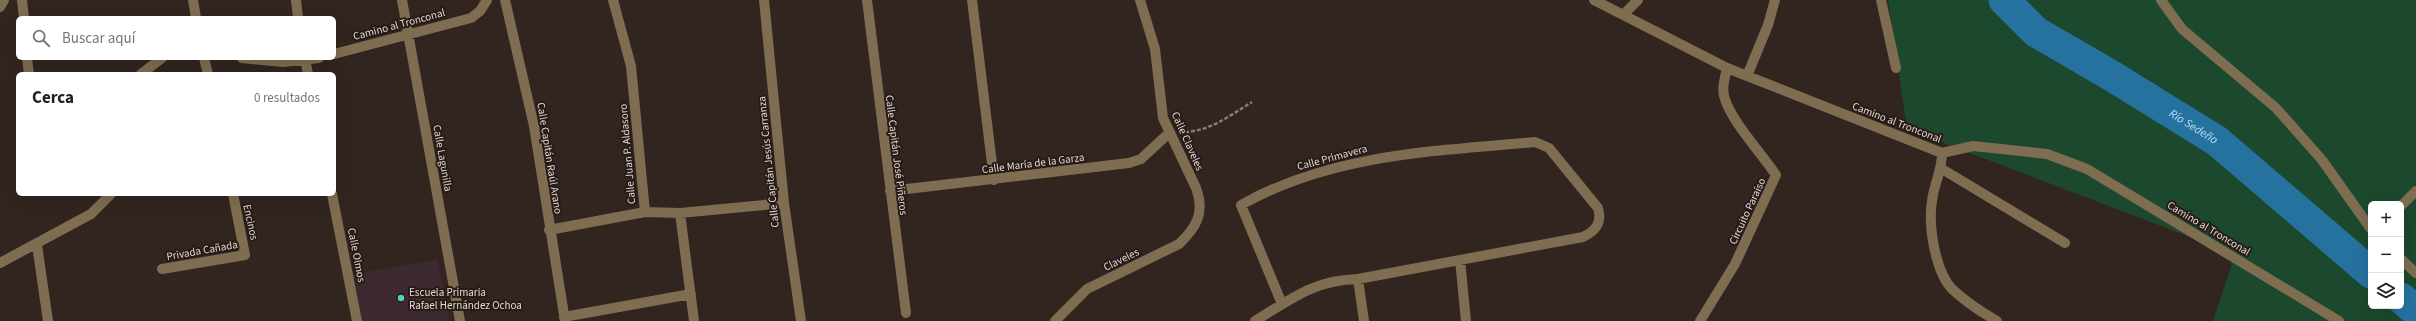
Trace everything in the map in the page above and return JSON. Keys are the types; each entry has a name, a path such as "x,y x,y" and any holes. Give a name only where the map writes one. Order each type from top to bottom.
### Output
{"street":[{"path":"0,7 4,0"},
{"path":"22,0 24,16"},
{"path":"193,0 196,16"},
{"path":"296,0 298,16"},
{"name":"Calle Lagunilla","path":"402,0 460,321"},
{"name":"Camino al Tronconal","path":"336,53 471,18 480,11 486,0"},
{"name":"Calle Capitán Raúl Arano","path":"505,0 534,126 565,319"},
{"name":"Calle Juan P. Aldasoro","path":"613,0 631,66 645,212 680,213 784,203"},
{"name":"Calle Capitán Jesús Carranza","path":"764,0 784,203 801,321"},
{"name":"Calle Capitán José Piñeros","path":"866,0 906,313"},
{"path":"972,0 994,180"},
{"name":"Calle Claveles","path":"1140,0 1155,50 1160,103 1169,133 1200,198 1199,220"},
{"name":"Camino al Tronconal","path":"1594,0 1727,68 1942,153 1973,146 2047,154 2087,169 2339,321"},
{"path":"1623,15 1638,0"},
{"path":"1747,76 1768,25 1775,0"},
{"path":"1881,0 1896,68"},
{"path":"2161,0 2182,29 2276,108 2322,160 2368,225"},
{"path":"27,60 29,72"},
{"path":"144,72 159,60"},
{"path":"204,60 208,72"},
{"path":"262,60 283,62 298,60"},
{"path":"305,60 308,72"},
{"name":"Circuito Paraíso","path":"1700,321 1735,264 1776,175 1731,111 1724,98 1723,85 1727,68"},
{"name":"Calle María de la Garza","path":"890,191 1129,163 1141,159 1169,133"},
{"name":"Calle Primavera","path":"1282,304 1241,205 1285,182 1384,156 1535,142 1549,148 1598,208 1600,217 1598,225 1593,232 1584,237 1460,260"},
{"path":"1942,153 1942,169 1932,201 1932,233 1937,261 1951,288 1976,309 1997,321"},
{"path":"1942,169 2065,243"},
{"path":"2404,203 2416,191"},
{"path":"0,263 37,245 91,214 109,196"},
{"name":"Encinos","path":"233,196 245,255"},
{"name":"Calle Olmos","path":"332,196 358,321"},
{"path":"550,230 645,212"},
{"path":"680,213 694,321"},
{"name":"Claveles","path":"1055,321 1087,289 1179,244 1191,233 1199,220"},
{"path":"37,245 48,321"},
{"name":"Privada Cañada","path":"162,269 245,255"},
{"path":"1255,321 1316,285 1336,280 1358,280 1460,260 1466,321"},
{"path":"2404,262 2416,273"},
{"path":"1358,280 1364,321"},
{"path":"565,319 691,294"}],"path":[{"path":"1169,133 1197,132 1214,125 1252,102"}],"shaded area":[{"name":"Escuela Primaria Rafael Hernández Ochoa","path":"438,260 449,321 362,321 354,274"}],"green space":[{"path":"1888,0 2416,0 2416,321 2213,321 2231,267 2232,253 1907,129"}],"waterway":[{"name":"Río Sedeño","path":"2004,0 2036,32 2112,76 2217,141 2368,270"},
{"name":"Río Sedeño","path":"2404,301 2416,311"}],"place":[{"name":"Escuela Primaria Rafael Hernández Ochoa","path":"401,298"}]}
